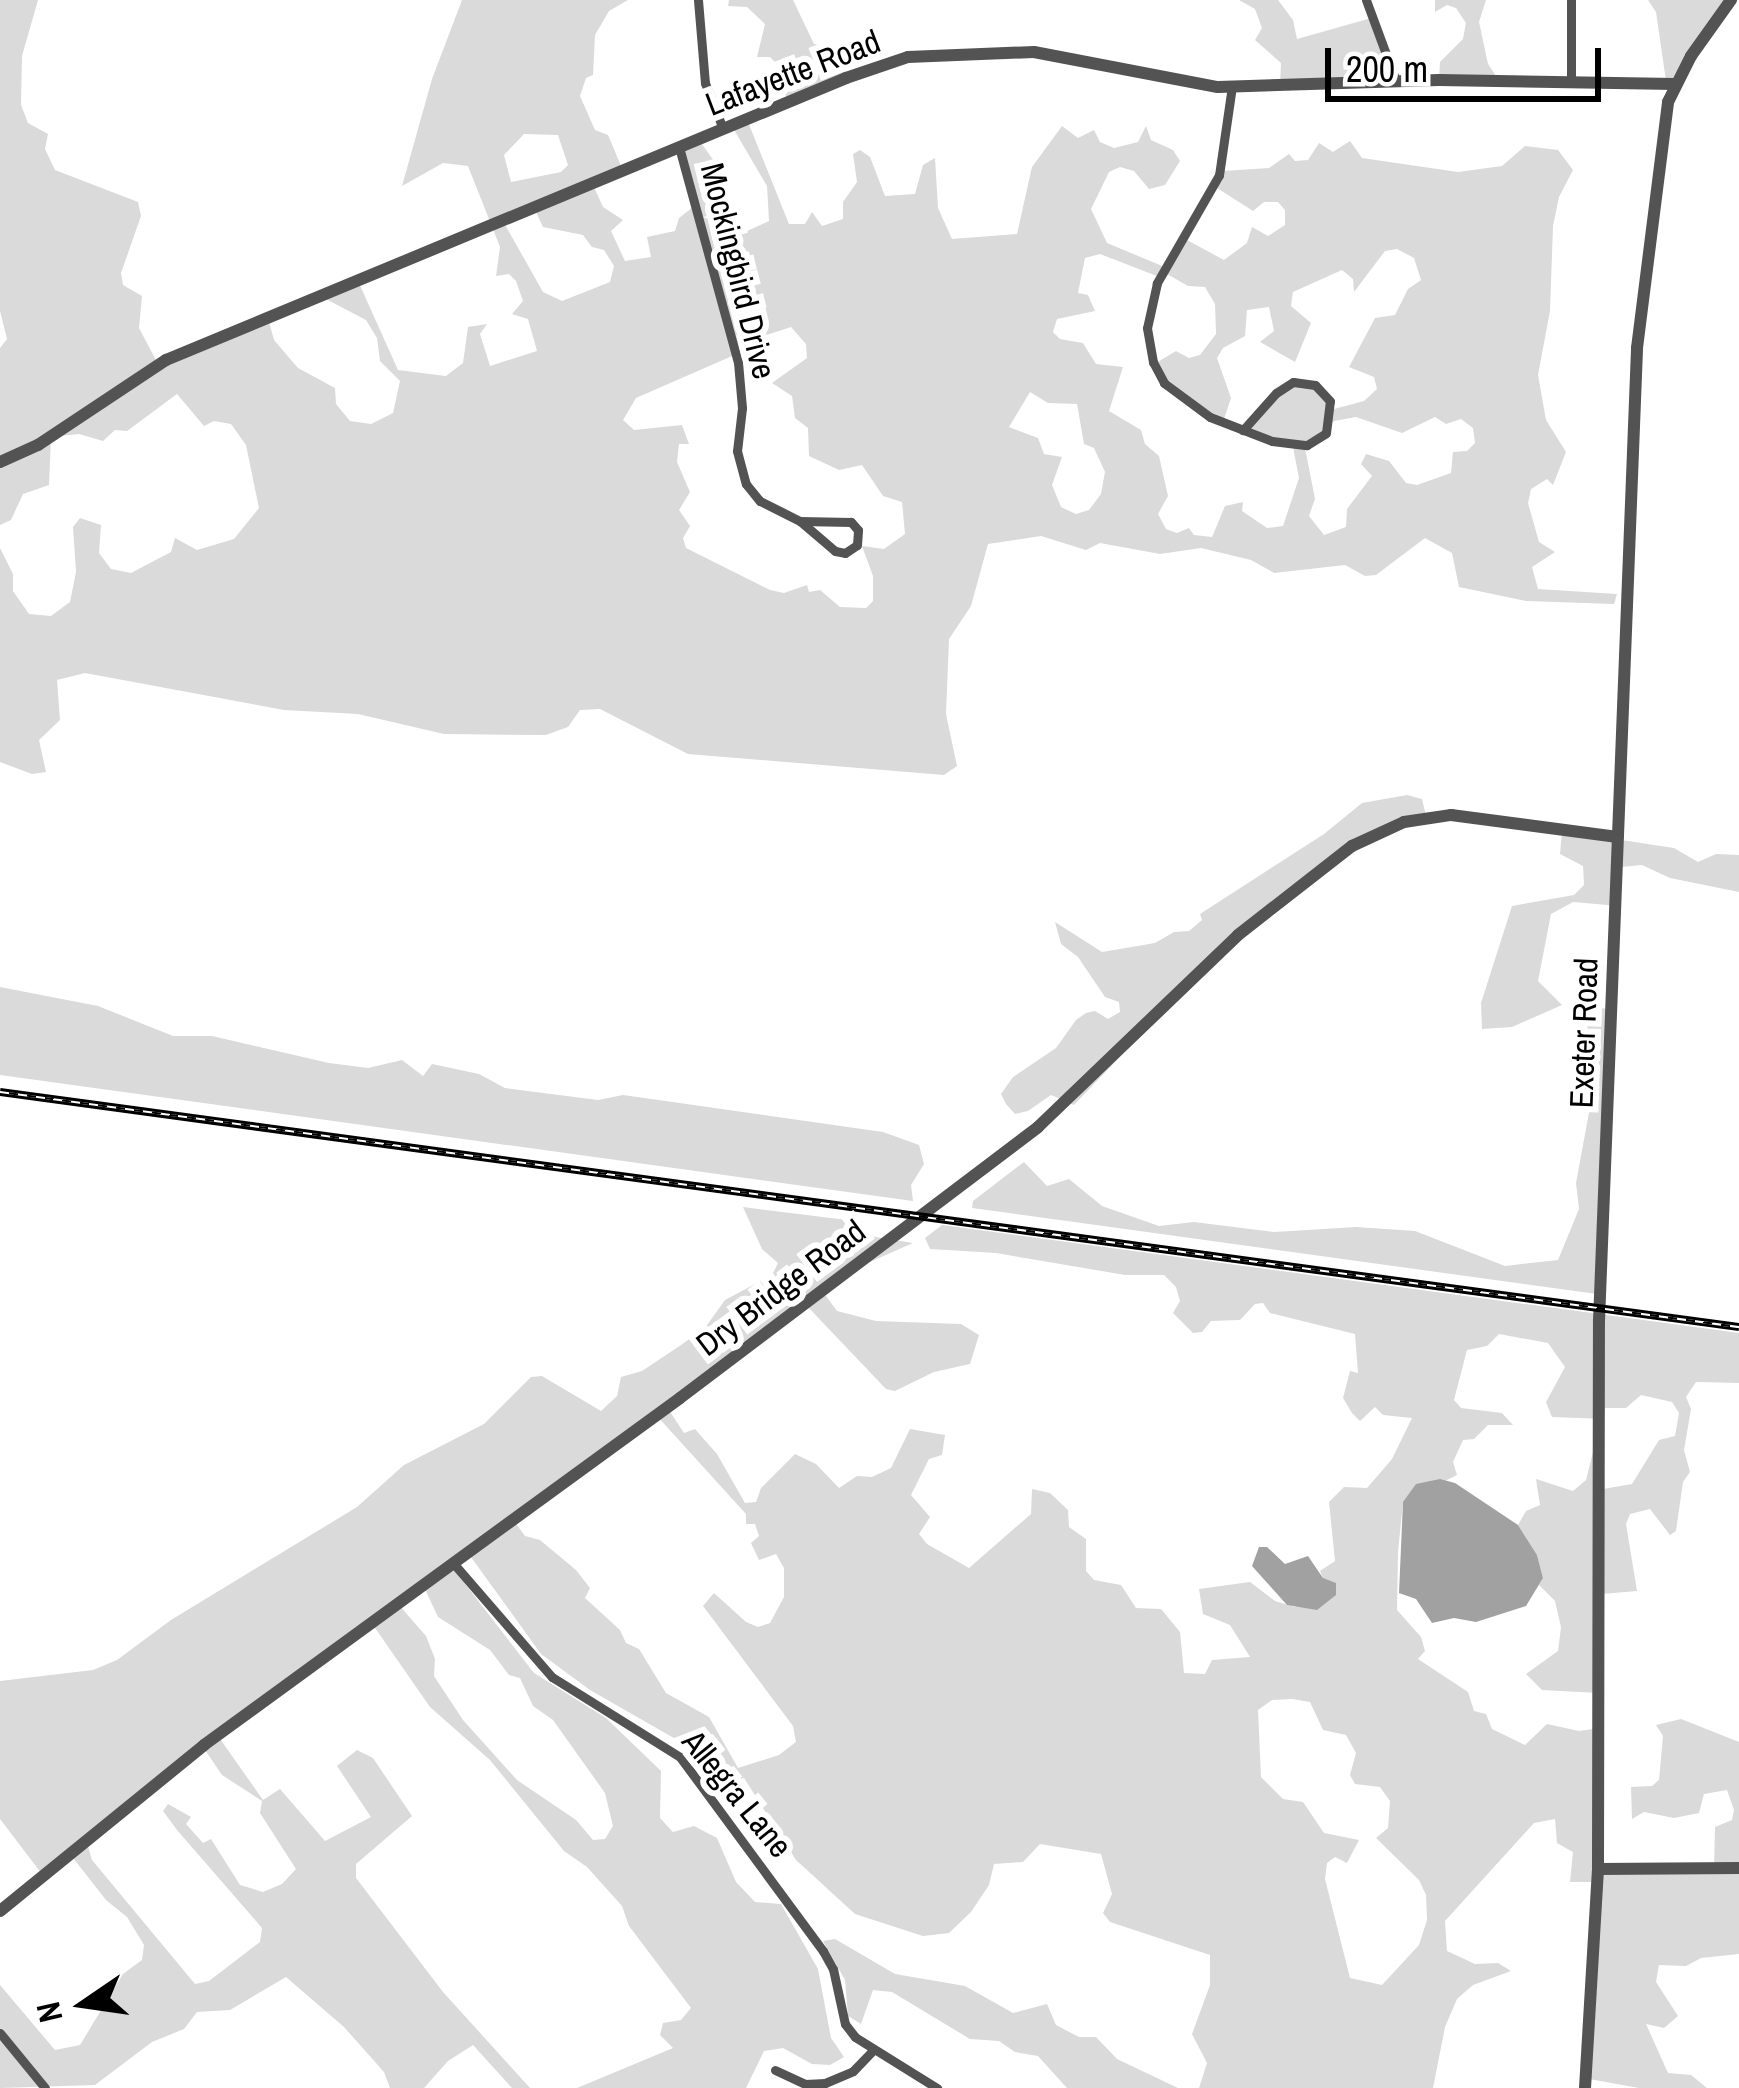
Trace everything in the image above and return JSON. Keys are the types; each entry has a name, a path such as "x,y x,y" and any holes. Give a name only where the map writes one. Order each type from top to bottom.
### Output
{"street":[{"path":"698,0 705,83 723,128"},
{"path":"1366,0 1396,81"},
{"path":"1570,0 1571,80"},
{"name":"Exeter Road","path":"1585,2088 1598,1869 1599,1321 1637,348 1659,156 1675,84 1732,0"},
{"name":"Lafayette Road","path":"0,462 38,445 166,360 873,67 942,52 1034,52 1170,81 1232,86 1571,80 1675,84"},
{"path":"1232,86 1219,175 1157,283 1147,328 1153,362 1172,392 1199,413 1243,430 1286,445 1307,445 1330,424 1330,401 1315,385 1293,382 1276,393 1243,430"},
{"name":"Mockingbird Drive","path":"680,147 738,362 742,408 737,451 742,475 760,501 800,521 835,551 844,553 857,545 858,530 851,522 800,521"},
{"name":"Dry Bridge Road","path":"0,1911 204,1745 941,1202 1073,1096 1238,934 1352,846 1405,822 1451,814 1618,837"},
{"name":"Allegra Lane","path":"454,1564 552,1678 680,1757 823,1951 833,1969 845,2024 874,2049 937,2088"},
{"path":"1598,1869 1739,1868"},
{"path":"0,2033 45,2088"},
{"path":"775,2070 805,2084 825,2083 854,2072 874,2049"}],"shaded area":[{"path":"0,0 38,0 22,56 21,105 28,123 48,134 45,149 55,170 138,202 141,216 121,273 123,285 142,296 139,328 157,362 268,318 274,340 298,368 335,388 336,404 350,421 371,424 393,413 400,381 380,361 377,338 366,320 324,298 358,281 398,370 446,376 463,363 468,327 487,324 480,334 490,366 537,351 528,319 512,314 523,301 516,281 509,274 496,276 500,247 468,166 443,163 402,186 432,79 462,0 628,0 609,11 595,35 593,75 586,78 580,96 595,130 608,135 624,173 594,187 603,207 623,220 611,231 625,261 651,257 647,237 675,231 679,218 697,204 681,152 701,143 722,172 715,187 733,229 745,232 769,221 767,186 733,128 748,122 789,224 805,224 812,212 822,226 843,219 843,202 857,182 853,154 860,150 870,157 885,196 915,194 923,165 935,158 938,208 952,239 1017,234 1032,167 1062,126 1078,138 1094,130 1100,142 1114,148 1138,142 1146,126 1151,140 1173,150 1180,161 1165,185 1149,189 1134,171 1120,167 1109,172 1091,209 1107,243 1167,268 1187,240 1224,260 1247,243 1252,227 1268,236 1285,225 1285,210 1278,202 1264,202 1253,211 1217,188 1223,171 1269,168 1289,154 1295,161 1308,160 1319,143 1333,152 1350,141 1362,158 1458,172 1502,166 1525,146 1558,150 1573,170 1559,197 1553,226 1550,311 1538,375 1546,420 1566,452 1553,485 1547,479 1531,489 1528,503 1539,542 1555,552 1532,567 1538,589 1617,594 1614,604 1526,601 1459,587 1452,553 1425,538 1376,575 1365,576 1345,565 1274,573 1251,560 1201,548 1160,554 1100,543 1086,550 1041,536 988,544 971,606 949,639 946,714 957,766 944,775 688,754 600,709 580,710 568,727 546,735 444,734 358,714 284,710 85,673 57,680 60,720 39,740 46,772 32,774 0,762 0,548 13,574 13,591 29,614 51,616 70,602 76,572 73,527 80,518 101,525 99,553 111,569 131,573 171,552 175,538 197,550 234,539 259,508 246,445 231,424 214,421 204,426 177,394 127,431 115,430 103,441 79,434 51,437 49,485 23,494 11,520 0,525 0,348 7,339 0,311","holes":["524,134 558,135 568,165 561,172 511,182 504,155","535,210 543,227 583,235 592,247 604,250 614,266 610,282 562,301 543,292 504,223","1397,249 1414,258 1421,280 1408,289 1395,315 1375,318 1349,367 1374,377 1377,389 1364,401 1334,409 1330,395 1295,381 1247,426 1293,447 1299,478 1283,526 1267,528 1242,511 1243,502 1225,506 1212,537 1194,535 1189,528 1177,533 1166,529 1158,514 1168,496 1159,456 1145,444 1141,430 1109,411 1123,367 1096,364 1083,343 1060,339 1053,332 1057,319 1095,311 1088,295 1078,293 1085,258 1100,254 1162,278 1167,274 1188,286 1205,287 1215,304 1216,334 1200,355 1189,358 1176,351 1156,363 1177,395 1224,419 1231,398 1217,358 1223,348 1245,336 1247,310 1269,307 1274,331 1260,342 1295,362 1311,323 1291,306 1293,292 1342,270 1353,279 1354,292 1385,251","791,327 806,344 807,358 772,383 792,396 795,418 808,428 809,456 839,470 862,465 883,496 902,502 905,534 884,549 862,546 873,576 873,601 866,608 840,607 820,590 809,592 807,585 784,593 770,590 686,548 683,538 690,526 679,510 690,492 677,462 679,444 689,444 682,425 634,430 623,420 636,398 739,353 739,344","1030,392 1048,403 1077,404 1084,444 1094,448 1105,472 1101,494 1089,510 1076,514 1061,507 1052,485 1062,457 1044,454 1038,438 1009,427","1356,417 1402,433 1435,417 1446,424 1461,419 1473,428 1475,443 1467,451 1453,452 1451,473 1417,485 1406,483 1389,461 1366,454 1361,464 1372,476 1347,509 1346,527 1324,535 1309,516 1315,499 1305,448 1334,421"]},
{"path":"729,0 793,0 814,44 838,49 847,77 787,102 780,67 770,57 757,57 765,24 747,7 728,6"},
{"path":"1239,0 1278,0 1293,20 1297,39 1375,17 1393,79 1280,85 1281,63 1255,40 1262,28 1255,9"},
{"path":"1435,0 1486,0 1479,22 1488,64 1498,79 1439,80 1440,62 1463,39 1466,23 1456,8 1447,5 1435,12"},
{"path":"1648,0 1731,0 1677,82 1666,81 1656,12"},
{"path":"1407,795 1422,799 1426,816 1351,846 1234,937 1074,1105 1051,1095 1015,1114 1006,1104 1001,1094 1013,1077 1056,1048 1076,1020 1095,1011 1108,1019 1120,1012 1119,1002 1105,997 1078,957 1061,944 1055,922 1102,952 1155,943 1174,932 1189,931 1202,920 1200,914 1324,834 1362,803"},
{"path":"1562,831 1674,848 1698,862 1716,854 1739,855 1739,892 1670,878 1642,865 1622,867 1619,906 1573,902 1551,914 1538,981 1562,1005 1512,1027 1482,1029 1481,1003 1512,906 1574,895 1584,885 1583,866 1560,854"},
{"path":"0,987 98,1006 173,1036 212,1036 329,1063 368,1068 402,1060 423,1076 432,1064 479,1074 505,1088 598,1100 623,1095 883,1132 919,1145 924,1164 911,1185 913,1201 0,1075"},
{"path":"1615,1008 1604,1295 972,1208 973,1201 1024,1162 1047,1186 1069,1179 1102,1206 1159,1226 1194,1222 1274,1232 1356,1227 1415,1231 1505,1266 1558,1260 1579,1209 1576,1183 1590,1107 1587,1009"},
{"path":"743,1207 863,1222 857,1234 913,1243 854,1269 823,1292 837,1311 876,1321 961,1324 979,1335 970,1364 934,1372 895,1391 886,1389 806,1305 669,1410 684,1433 695,1429 717,1454 745,1503 756,1502 761,1488 795,1454 816,1464 839,1488 857,1476 872,1477 891,1468 910,1429 945,1435 942,1455 929,1459 911,1495 930,1517 919,1534 927,1544 969,1568 1031,1514 1032,1489 1050,1493 1068,1510 1069,1527 1086,1539 1086,1571 1094,1580 1121,1585 1136,1608 1161,1609 1180,1632 1184,1673 1205,1674 1212,1660 1250,1657 1230,1625 1203,1614 1199,1589 1250,1582 1275,1601 1295,1607 1323,1578 1320,1571 1335,1561 1329,1502 1344,1487 1367,1488 1392,1459 1412,1418 1383,1415 1375,1407 1360,1421 1352,1413 1343,1398 1350,1371 1358,1373 1355,1334 1270,1313 1263,1303 1255,1304 1240,1320 1211,1321 1202,1332 1193,1333 1173,1313 1180,1301 1176,1287 1164,1275 1125,1275 996,1253 930,1249 925,1238 942,1225 1739,1333 1739,1383 1696,1382 1686,1397 1691,1409 1684,1450 1690,1472 1683,1482 1676,1531 1670,1535 1650,1509 1630,1514 1626,1524 1637,1591 1602,1594 1599,1693 1542,1690 1526,1674 1558,1651 1561,1627 1555,1601 1539,1585 1543,1578 1537,1555 1518,1525 1526,1511 1540,1505 1536,1479 1573,1491 1586,1480 1593,1452 1602,1452 1603,1489 1632,1484 1659,1440 1675,1436 1679,1413 1672,1402 1641,1395 1626,1408 1605,1408 1604,1419 1552,1417 1546,1402 1565,1367 1548,1343 1499,1334 1487,1346 1467,1350 1454,1400 1461,1408 1502,1413 1513,1425 1488,1425 1474,1439 1463,1440 1453,1462 1457,1475 1403,1502 1398,1552 1397,1610 1421,1637 1425,1651 1418,1659 1468,1692 1474,1711 1486,1714 1492,1729 1525,1745 1547,1724 1579,1731 1600,1728 1600,1865 1714,1868 1715,1827 1732,1820 1734,1810 1727,1790 1704,1794 1699,1813 1674,1818 1644,1812 1632,1819 1631,1787 1652,1786 1659,1780 1663,1736 1656,1725 1681,1719 1739,1742 1739,1954 1701,1958 1686,1966 1659,1965 1656,1982 1678,2016 1664,2028 1646,2024 1668,2073 1691,2075 1707,2088 1639,2088 1589,2079 1598,1882 1570,1882 1573,1852 1557,1843 1555,1819 1534,1823 1445,1921 1447,1951 1475,1964 1498,1963 1511,1971 1473,1985 1457,1999 1445,2027 1433,2088 1199,2088 1207,2063 1192,2034 1210,1985 1210,1955 1110,1922 1103,1913 1112,1894 1101,1854 1040,1844 1023,1862 994,1864 989,1885 949,1933 923,1936 855,1914 796,1860 744,1778 717,1785 679,1741 590,1690 541,1654 468,1553 452,1567 534,1673 606,1718 661,1771 660,1818 673,1832 694,1826 717,1838 736,1882 755,1902 781,1904 818,1969 831,2038 844,2057 830,2065 812,2064 783,2048 764,2051 746,2088 577,2088 673,2048 660,2035 663,2023 681,2020 691,2008 629,1926 622,1906 587,1867 564,1851 490,1760 430,1707 373,1625 218,1736 263,1800 280,1789 325,1841 371,1817 337,1766 357,1750 373,1758 412,1816 356,1864 356,1878 443,1992 530,2088 512,2088 473,2045 448,2061 424,2088 390,2088 384,2072 344,2027 286,1977 230,2010 197,2012 184,2029 152,2042 95,2085 0,2088 0,1985 55,2050 80,2045 123,1974 142,1960 144,1945 127,1917 106,1900 70,1854 42,1874 0,1819 0,1681 93,1670 117,1660 171,1620 357,1507 404,1465 484,1424 531,1377 542,1376 601,1411 617,1396 621,1377 642,1371 681,1345 705,1328 725,1300 772,1275 778,1263 762,1249","holes":["657,1416 746,1514 746,1524 755,1524 759,1536 751,1543 759,1560 776,1554 784,1568 784,1597 770,1623 758,1627 746,1622 714,1593 703,1606 793,1726 796,1742 779,1755 738,1768 709,1717 666,1693 639,1649 626,1643 620,1630 585,1598 590,1588 576,1570 540,1540 525,1536 514,1521","424,1587 438,1617 490,1650 509,1675 520,1678 533,1706 553,1720 605,1793 613,1826 605,1839 593,1840 576,1820 517,1780 463,1720 434,1676 435,1659 426,1636 399,1605","1272,1700 1310,1702 1323,1730 1346,1735 1356,1753 1350,1775 1355,1784 1380,1787 1390,1801 1388,1828 1376,1838 1419,1880 1426,1895 1427,1920 1419,1945 1382,1985 1350,1978 1325,1879 1327,1863 1335,1857 1347,1863 1359,1840 1324,1833 1303,1802 1283,1799 1261,1777 1258,1710","203,1747 222,1775 262,1801 260,1813 296,1869 282,1884 263,1892 240,1885 211,1839 203,1843 186,1824 191,1817 168,1804 163,1811 177,1830 262,1928 260,1942 209,1981 195,1984 92,1860 87,1843"]},
{"path":"1440,1479 1455,1483 1518,1525 1537,1555 1543,1578 1526,1606 1476,1622 1454,1618 1432,1623 1416,1599 1399,1593 1403,1502 1416,1484"},
{"path":"1259,1547 1267,1547 1285,1564 1308,1556 1323,1578 1336,1583 1336,1595 1317,1610 1287,1605 1252,1566"},
{"path":"835,1939 895,1974 965,1986 1013,2013 1047,2004 1056,2025 1079,2037 1096,2037 1117,2059 1178,2088 1067,2088 1038,2056 1015,2052 999,2041 970,2039 892,1992 873,1990 861,2024 848,2016 845,1980 823,1941"}],"railway":[{"path":"0,1092 1739,1327"}]}
